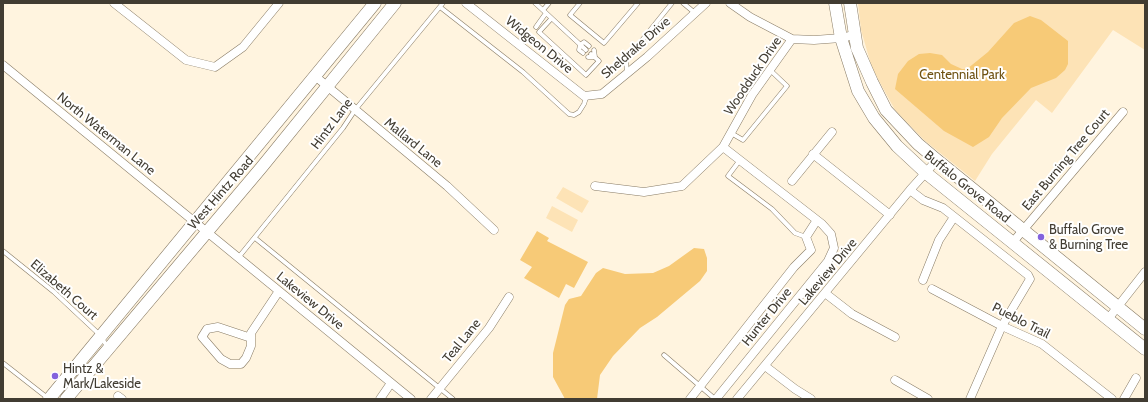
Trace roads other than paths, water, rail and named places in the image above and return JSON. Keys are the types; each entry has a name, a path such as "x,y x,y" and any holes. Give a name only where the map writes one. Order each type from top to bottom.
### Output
{"main road":[{"name":"West Hintz Road","path":"49,399 194,221 376,3"},
{"name":"West Hintz Road","path":"66,399 206,231 261,168 395,3"},
{"name":"Buffalo Grove Road","path":"835,3 841,38 858,91 874,118 897,146 926,173 1145,348"},
{"name":"Buffalo Grove Road","path":"850,3 857,48 886,110 918,144 1145,329"}],"street":[{"path":"114,3 186,60 215,67 243,47 279,3"},
{"name":"Widgeon Drive","path":"466,3 577,92"},
{"name":"Sheldrake Drive","path":"577,92 584,96 602,94 627,74 706,3"},
{"path":"730,3 750,17 792,39 814,40 841,38 854,35"},
{"name":"Woodduck Drive","path":"595,186 644,192 682,186 723,147 752,95 792,39"},
{"name":"North Waterman Lane","path":"3,64 194,221"},
{"name":"Mallard Lane","path":"315,76 447,186 494,230"},
{"name":"East Burning Tree Court","path":"1013,242 1123,112"},
{"path":"792,181 832,132"},
{"path":"690,399 794,267 811,250 806,237 817,220 723,147"},
{"path":"813,154 890,215"},
{"name":"Lakeview Drive","path":"737,399 910,190 937,160"},
{"path":"910,190 923,200 943,208 1028,275 1030,280 1002,326 970,399"},
{"path":"924,280 939,240 954,217"},
{"name":"Hunter Drive","path":"715,399 828,261 834,248 831,234 817,220"},
{"name":"Lakeview Drive","path":"194,221 411,399"},
{"path":"1108,319 1145,272"},
{"name":"Pueblo Trail","path":"932,289 1002,326 1042,344 1112,399"},
{"path":"251,338 218,327 207,329 202,337 221,358 230,364 241,364 246,358 251,346 251,338 251,333 279,291"},
{"path":"826,293 852,314 895,338"},
{"name":"Teal Lane","path":"431,399 489,328 509,297"},
{"path":"765,366 795,389 811,399"},
{"path":"1124,399 1136,378"},
{"path":"896,380 928,399"},
{"path":"380,399 391,383"}],"lane":[{"path":"535,3 580,45 579,50 586,50 584,42 580,45"},
{"path":"549,3 535,26 539,32 586,75 599,61 592,54"},
{"path":"580,3 570,15 604,43 638,3"},
{"path":"627,74 626,60 672,3"},
{"path":"683,3 695,13"},
{"path":"441,5 523,72 569,114 574,115 579,112 587,95"},
{"name":"Hintz Lane","path":"238,258 344,128 355,110 441,5"},
{"path":"539,32 551,19"},
{"path":"731,133 743,140 787,86 770,70"},
{"path":"740,160 728,176 772,209 795,232 806,237"},
{"path":"255,238 453,399"},
{"name":"Elizabeth Court","path":"3,251 54,292 100,335 108,348"},
{"path":"664,355 715,399"},
{"path":"3,363 49,399"}],"place":[{"name":"Buffalo Grove & Burning Tree","path":"1041,237"},
{"name":"Hintz & Mark/Lakeside","path":"55,376"}],"park label":[{"name":"Centennial Park","path":"962,75"}]}
